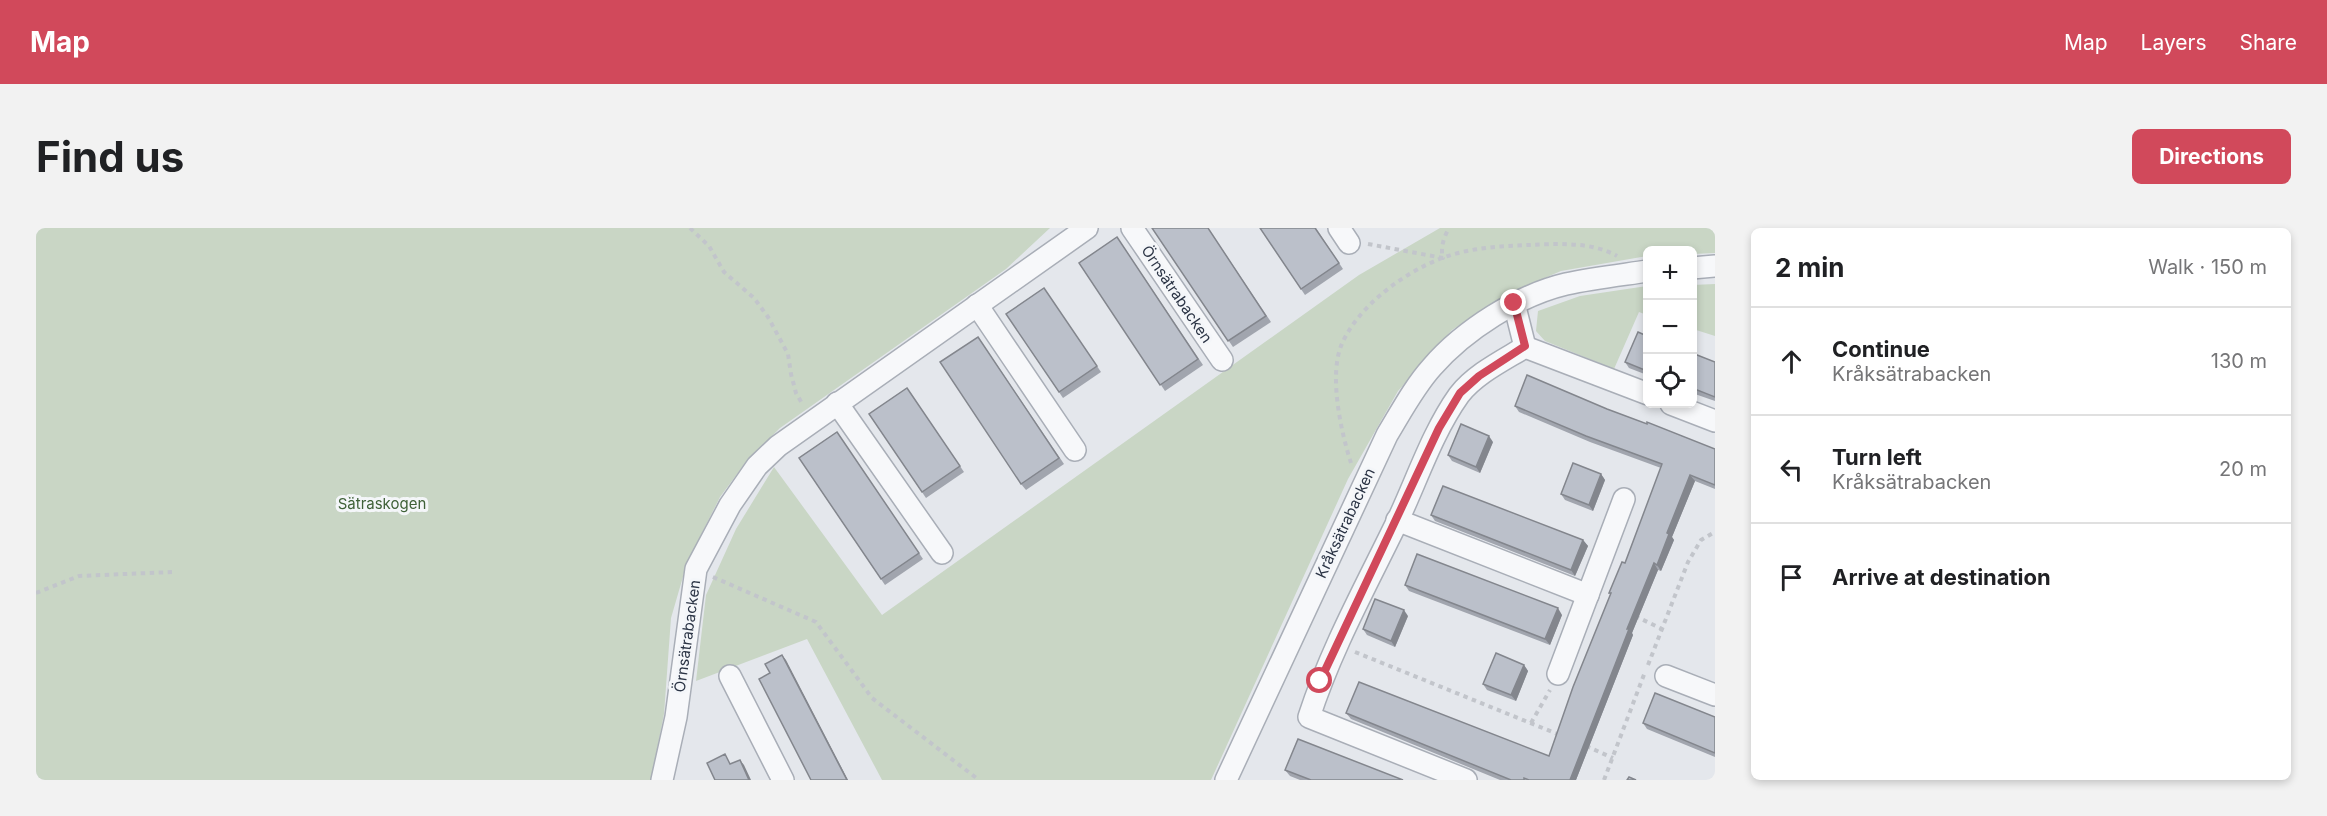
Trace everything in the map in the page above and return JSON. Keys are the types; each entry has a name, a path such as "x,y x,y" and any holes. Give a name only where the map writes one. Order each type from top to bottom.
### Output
{"street":[{"name":"Örnsätrabacken","path":"662,780 676,717 696,569 730,505 757,466 778,446 837,403 1087,228"},
{"name":"Örnsätrabacken","path":"1132,228 1222,360"},
{"path":"1697,268 1715,266"},
{"name":"Kråksätrabacken","path":"1226,780 1387,435 1410,396 1433,366 1460,340 1514,303 1565,284 1643,272"},
{"path":"1514,303 1525,346"},
{"path":"977,305 1075,450"},
{"path":"1525,346 1643,392"},
{"path":"1466,780 1309,717 1320,681 1439,428 1460,393 1479,376 1525,346"},
{"path":"837,403 942,553"},
{"path":"1681,408 1715,421"},
{"path":"1558,674 1624,499"},
{"path":"1397,520 1588,595"},
{"path":"730,676 783,780"},
{"path":"1666,676 1715,695"}],"path":[{"path":"690,228 709,246 724,273 754,298 768,317 788,354 790,374 796,393 814,420"},
{"path":"1443,258 1441,252 1449,228"},
{"path":"1344,235 1370,244 1443,258"},
{"path":"1366,477 1353,469 1341,424 1336,386 1341,348 1359,319 1385,293 1428,264 1443,258 1482,249 1512,246 1577,245 1606,250 1623,260 1626,274"},
{"path":"1604,780 1688,562 1701,540 1715,532"},
{"path":"696,569 816,622 872,698 979,780"},
{"path":"36,593 79,576 172,572"},
{"path":"1630,614 1662,628"},
{"path":"1337,644 1562,736"},
{"path":"1532,723 1558,674"},
{"path":"1582,745 1613,758"}],"green space":[{"name":"Sätraskogen","path":"36,228 1050,228 1006,269 780,428 746,462 720,497 687,563 671,618 664,714 651,780 36,780"},
{"path":"1440,228 1715,228 1715,253 1697,254 1697,246 1643,246 1643,257 1561,271 1507,294 1452,330 1398,391 1348,479 1211,780 882,780 807,639 696,681 706,595 736,529 774,467 882,615 1359,275"},
{"path":"1715,284 1715,336 1697,330 1697,285"},
{"path":"1643,287 1643,314 1639,312 1614,369 1545,341 1536,331 1538,311 1580,296"}],"building":[{"path":"1152,228 1208,228 1266,316 1228,341"},
{"path":"1260,228 1315,228 1339,263 1301,289"},
{"path":"1117,237 1198,359 1160,385 1079,263"},
{"path":"1044,288 1097,366 1059,392 1006,314"},
{"path":"1638,332 1643,334 1643,369 1625,362"},
{"path":"978,337 1059,458 1021,484 940,362"},
{"path":"1697,355 1715,362 1715,397 1697,390"},
{"path":"1527,375 1607,409 1715,449 1715,485 1690,475 1657,565 1654,563 1627,629 1629,629 1570,780 1524,778 1524,780 1511,780 1346,713 1359,682 1549,756 1573,687 1611,593 1609,593 1622,562 1625,563 1662,464 1586,436 1515,406"},
{"path":"907,388 960,466 922,492 869,414"},
{"path":"1461,424 1489,436 1476,467 1448,455"},
{"path":"837,432 919,553 881,579 799,458"},
{"path":"1573,463 1601,474 1589,505 1561,494"},
{"path":"1443,486 1583,540 1571,570 1431,515"},
{"path":"1417,554 1558,608 1545,639 1405,585"},
{"path":"1375,599 1404,610 1391,641 1363,629"},
{"path":"1496,653 1524,665 1511,695 1483,684"},
{"path":"782,655 847,780 811,780 759,679 770,673 765,664"},
{"path":"1655,693 1715,717 1715,753 1643,723"},
{"path":"1298,739 1403,780 1311,780 1285,770"},
{"path":"725,754 730,764 740,760 749,780 715,780 707,763"}],"route":[{"path":"1320,681 1439,428 1460,393 1479,376 1525,346 1514,303"}]}
